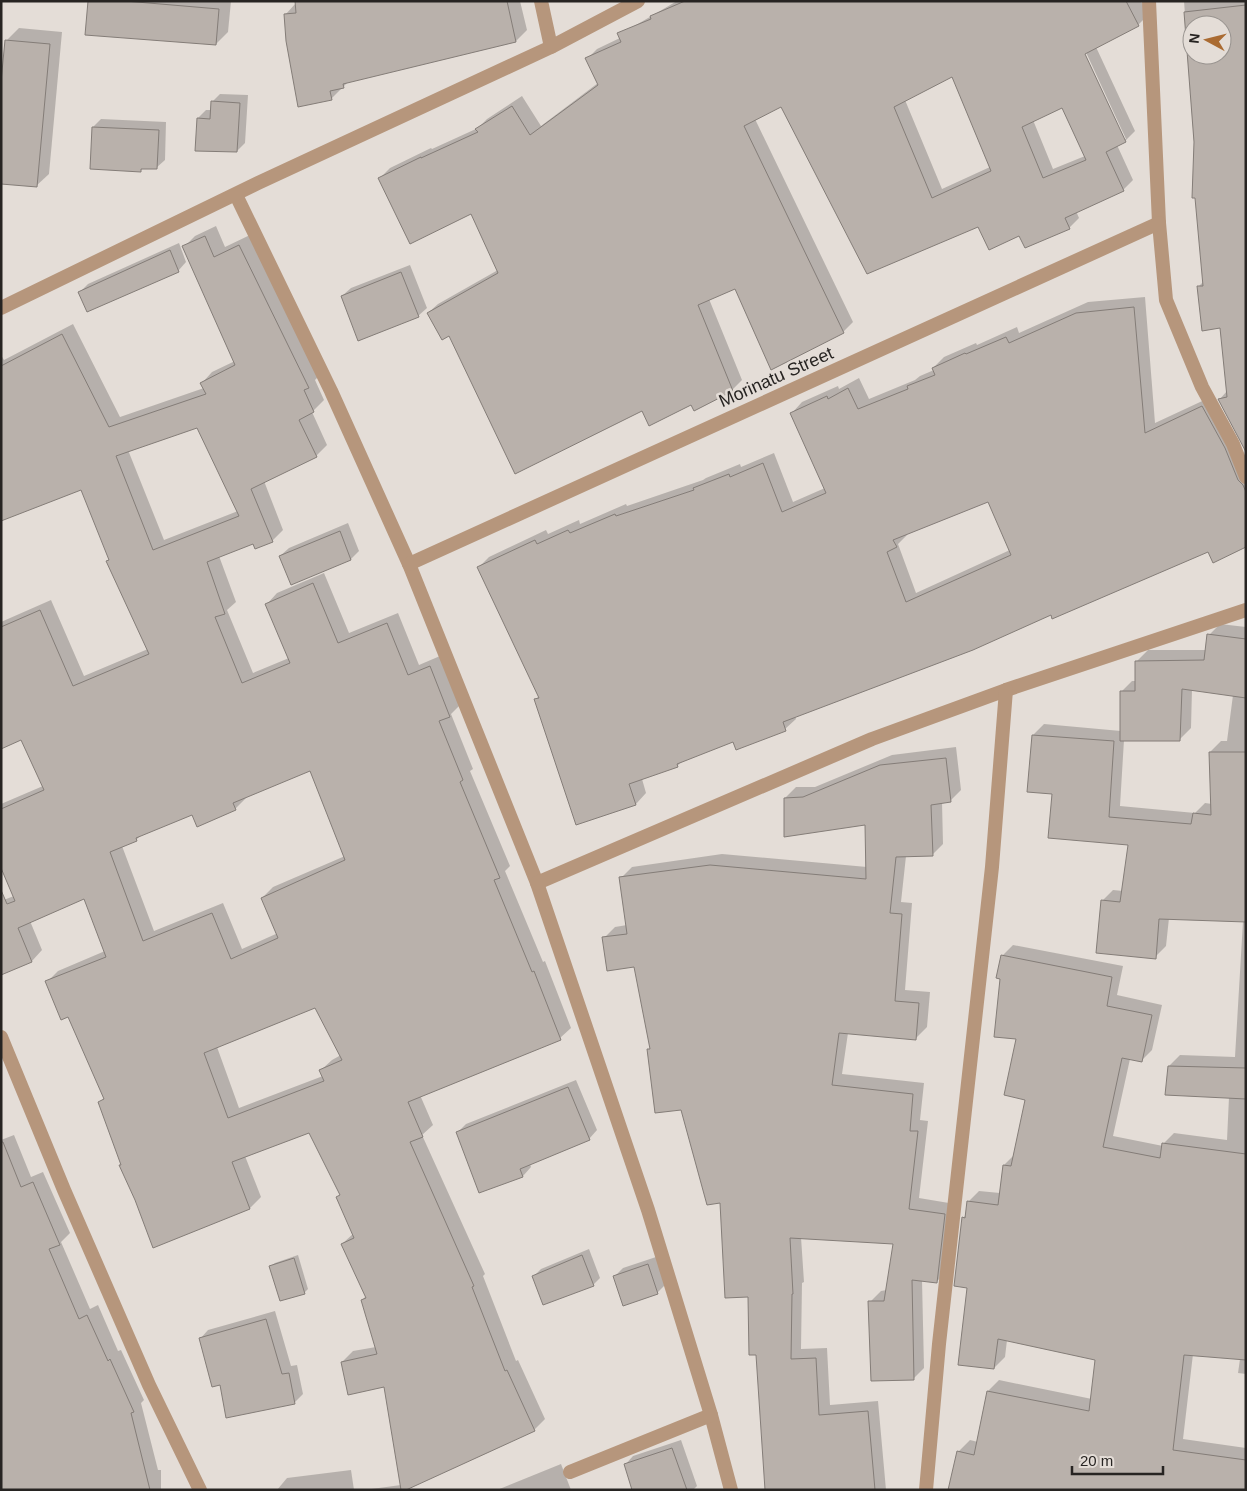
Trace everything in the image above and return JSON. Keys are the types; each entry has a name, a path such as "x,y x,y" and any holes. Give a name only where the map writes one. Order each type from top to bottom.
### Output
{"street":[{"path":"541,1 550,48"},
{"path":"1,308 258,183 550,48 638,1"},
{"path":"1149,1 1159,223 1166,300 1202,387 1233,444 1246,477"},
{"path":"236,195 331,391 409,564 536,883 648,1210 711,1415 731,1490"},
{"name":"Morinatu Street","path":"409,564 1159,223"},
{"path":"536,883 872,740 1006,690 1246,610"},
{"path":"926,1490 939,1344 992,867 1006,690"},
{"path":"1,1037 64,1190 149,1385 200,1490"},
{"path":"570,1472 711,1415"}],"building":[{"path":"88,1 125,1 219,9 216,45 85,35"},
{"path":"295,1 507,1 516,42 343,84 344,88 330,91 332,100 298,107 286,41 284,14 296,13"},
{"path":"685,1 1126,1 1139,26 1085,54 1126,142 1106,152 1124,191 1065,218 1070,229 1025,248 1019,236 989,250 978,227 867,274 781,107 744,126 844,333 771,370 735,289 698,305 733,391 694,411 691,405 649,426 642,411 515,474 449,336 442,340 427,313 498,273 471,214 410,244 378,178 478,132 475,129 512,106 530,135 598,85 585,58 621,42 617,33 651,19 650,16","holes":["952,77 991,171 932,198 894,107","1062,108 1086,160 1043,178 1022,127"]},
{"path":"1246,5 1246,452 1218,399 1227,397 1220,328 1202,331 1197,286 1203,286 1195,198 1192,198 1194,142 1188,65 1232,65 1232,15 1184,15 1184,12"},
{"path":"5,40 50,44 37,187 1,184 1,82"},
{"path":"211,101 240,103 237,152 195,151 197,118 210,119"},
{"path":"92,127 159,130 157,169 141,169 141,172 90,169"},
{"path":"205,236 214,257 239,245 309,388 304,390 314,412 299,420 317,457 251,489 273,542 255,549 253,544 207,562 225,614 215,617 242,683 290,663 265,604 313,583 338,643 387,623 408,675 430,666 450,717 439,721 463,780 460,782 500,878 494,880 532,972 534,971 561,1040 408,1102 423,1137 410,1142 474,1286 472,1287 505,1371 507,1370 535,1431 406,1490 401,1490 384,1387 348,1395 341,1362 377,1354 361,1300 366,1298 341,1244 354,1238 336,1197 340,1195 309,1133 232,1162 250,1209 153,1248 135,1200 119,1165 121,1165 98,1102 104,1099 68,1017 61,1020 45,981 106,957 84,899 18,928 32,962 1,975 1,890 7,904 15,901 1,868 1,809 44,790 21,740 1,749 1,627 40,610 73,686 149,654 106,561 109,560 81,490 1,521 1,366 62,334 109,427 206,394 200,383 235,365 182,246","holes":["197,428 239,516 153,550 116,456","310,771 345,860 261,898 278,938 231,959 212,913 143,941 110,852 137,841 136,838 192,815 197,827 236,810 233,803","315,1008 342,1060 319,1070 324,1081 228,1118 204,1053"]},
{"path":"170,250 179,272 87,312 78,292"},
{"path":"401,272 419,317 358,341 341,296"},
{"path":"1134,307 1145,433 1202,406 1225,448 1238,480 1246,492 1246,547 1213,563 1208,552 1052,619 1051,615 973,650 783,722 786,731 736,750 733,742 677,764 678,767 629,784 636,805 576,825 534,699 539,698 477,567 535,540 537,544 568,530 570,533 615,514 616,516 694,490 693,488 729,474 730,477 763,463 782,512 826,493 790,413 827,396 828,399 848,388 858,409 908,389 907,386 935,375 932,368 965,353 1006,337 1009,343 1076,313","holes":["988,502 1011,555 906,602 887,552 897,547 893,540"]},
{"path":"340,531 351,560 291,585 279,556"},
{"path":"1207,634 1246,639 1246,698 1182,689 1180,741 1120,741 1120,691 1135,691 1135,661 1204,660"},
{"path":"1032,735 1114,741 1109,817 1191,824 1193,813 1211,815 1209,752 1246,752 1246,922 1159,919 1156,959 1096,953 1101,900 1120,902 1128,845 1048,838 1052,794 1027,792"},
{"path":"946,758 951,802 931,805 933,856 896,857 890,913 902,914 895,1001 919,1003 916,1040 839,1033 832,1085 913,1094 910,1131 918,1131 909,1209 945,1214 937,1283 912,1280 914,1380 871,1381 868,1301 884,1301 893,1244 790,1238 793,1294 791,1359 816,1358 819,1415 868,1411 875,1490 765,1490 756,1355 749,1355 748,1297 725,1298 720,1203 707,1205 681,1110 655,1113 647,1049 650,1049 634,967 607,971 602,937 627,934 619,877 710,865 866,879 865,825 784,837 784,798 803,797 880,765"},
{"path":"1001,955 1112,977 1107,1006 1152,1015 1142,1062 1122,1058 1103,1147 1160,1158 1162,1143 1246,1154 1246,1360 1184,1355 1173,1450 1246,1460 1246,1490 948,1490 957,1451 974,1455 987,1391 1089,1411 1095,1360 998,1339 994,1369 958,1365 967,1288 954,1286 962,1217 965,1218 967,1201 998,1205 1003,1165 1011,1166 1025,1100 1004,1095 1016,1039 994,1037 1000,979 996,978"},
{"path":"1168,1066 1246,1068 1246,1099 1165,1095"},
{"path":"568,1087 590,1140 520,1169 523,1177 479,1193 456,1132"},
{"path":"1,1142 3,1142 21,1187 33,1182 60,1245 49,1249 79,1319 87,1315 108,1361 110,1359 134,1412 131,1413 150,1490 1,1490"},
{"path":"582,1255 594,1286 543,1305 532,1276"},
{"path":"294,1258 305,1294 280,1301 269,1266"},
{"path":"648,1264 658,1294 623,1306 613,1276"},
{"path":"266,1319 282,1374 289,1373 295,1404 226,1418 220,1385 212,1387 199,1338"},
{"path":"672,1448 687,1490 632,1490 624,1464"}]}
